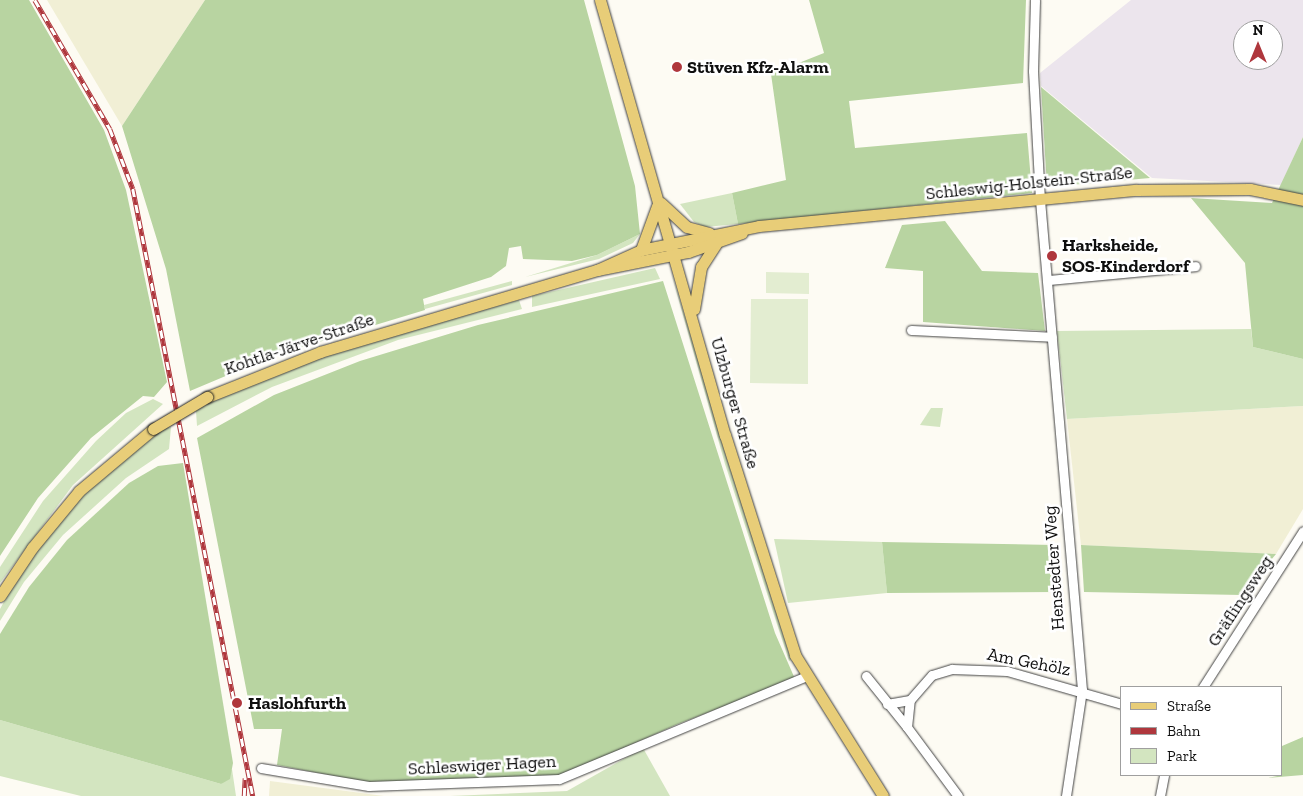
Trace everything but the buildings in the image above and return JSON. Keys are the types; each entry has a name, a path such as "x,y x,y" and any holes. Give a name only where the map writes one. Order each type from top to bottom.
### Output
{"main road":[{"name":"Ulzburger Straße","path":"600,0 731,453 806,676 883,796"},
{"name":"Schleswig-Holstein-Straße","path":"674,255 715,238 759,226 1040,200 1209,187 1250,189 1303,200"},
{"path":"658,200 686,227 715,238 698,279 695,326"},
{"path":"641,250 653,226 658,200"},
{"name":"Schleswig-Holstein-Straße","path":"670,243 715,238"},
{"name":"Kohtla-Järve-Straße","path":"597,270 641,250 670,243"},
{"name":"Kohtla-Järve-Straße","path":"0,596 32,548 79,492 153,429 207,397 291,362 597,270 674,255"}],"street":[{"name":"Henstedter Weg","path":"1035,0 1032,71 1040,200 1082,690 1066,796"},
{"path":"1048,280 1195,266"},
{"path":"911,330 1052,337"},
{"name":"Gräflingsweg","path":"1204,686 1303,531"},
{"name":"Am Gehölz","path":"907,727 910,700 924,680 952,669 1007,671 1082,690 1120,703"},
{"name":"Schleswiger Hagen","path":"261,768 369,786 559,779 806,676"},
{"path":"866,676 907,727 958,796"},
{"path":"887,704 910,700"},
{"path":"1160,796 1164,776"}],"shaded area":[{"path":"47,0 205,0 122,126"},
{"path":"1131,0 1303,0 1303,137 1281,185 1152,178 1041,86 1040,73"},
{"path":"1303,406 1303,509 1276,554 1081,545 1067,419"},
{"path":"270,781 384,796 269,796"}],"green space":[{"path":"0,0 29,0 104,130 126,190 167,382 154,397 143,396 91,438 38,498 0,556"},
{"path":"205,0 584,0 635,186 640,234 597,255 572,261 523,259 521,246 509,248 506,266 491,277 423,299 425,310 276,355 190,391 166,269 122,126"},
{"path":"809,0 1026,0 1023,83 849,101 855,148 1027,133 1032,193 738,224 732,193 786,180 771,74 824,53"},
{"path":"1041,87 1150,178 1047,187"},
{"path":"1303,137 1303,359 1253,347 1245,263 1191,198 1272,203"},
{"path":"732,193 738,224 705,227 694,222 680,204"},
{"path":"945,221 982,271 1038,273 1045,331 923,322 923,271 885,268 902,225"},
{"path":"640,234 633,243 599,259 525,277 597,255"},
{"path":"655,268 660,279 532,307 532,296"},
{"path":"670,269 791,660 789,661 725,464"},
{"path":"766,272 809,273 809,294 766,293"},
{"path":"512,281 512,285 425,309 424,305"},
{"path":"663,281 775,633 795,679 678,724 559,777 369,783 277,765 282,729 254,729 197,438 274,395 360,361 478,325"},
{"path":"751,299 808,299 808,384 750,383"},
{"path":"519,300 522,309 398,340 272,387 197,426 196,411 228,392 338,351"},
{"path":"1251,329 1253,347 1303,359 1303,406 1067,419 1057,331"},
{"path":"153,399 163,404 73,485 0,583 0,567 43,501 96,441 126,413"},
{"path":"931,408 943,408 940,427 920,425"},
{"path":"171,427 169,449 126,478 63,535 24,582 0,621 0,609 18,576 82,494 157,431"},
{"path":"183,463 233,763 230,779 221,784 0,720 0,634 29,587 67,540 129,483 158,466"},
{"path":"774,539 882,542 887,593 788,603"},
{"path":"882,542 1054,545 1056,592 887,593"},
{"path":"1081,545 1276,554 1242,595 1084,592"},
{"path":"0,720 221,784 232,769 236,796 81,796 0,776"},
{"path":"1303,737 1303,775 1268,778 1283,776 1283,746"},
{"path":"643,748 670,796 450,796 567,791"}],"railway":[{"path":"35,0 110,129 133,189 253,796"},
{"path":"244,796 245,778"}],"place":[{"name":"Stüven Kfz-Alarm","path":"677,67"},
{"name":"Harksheide, SOS-Kinderdorf","path":"1052,256"},
{"name":"Haslohfurth","path":"237,703"}]}
